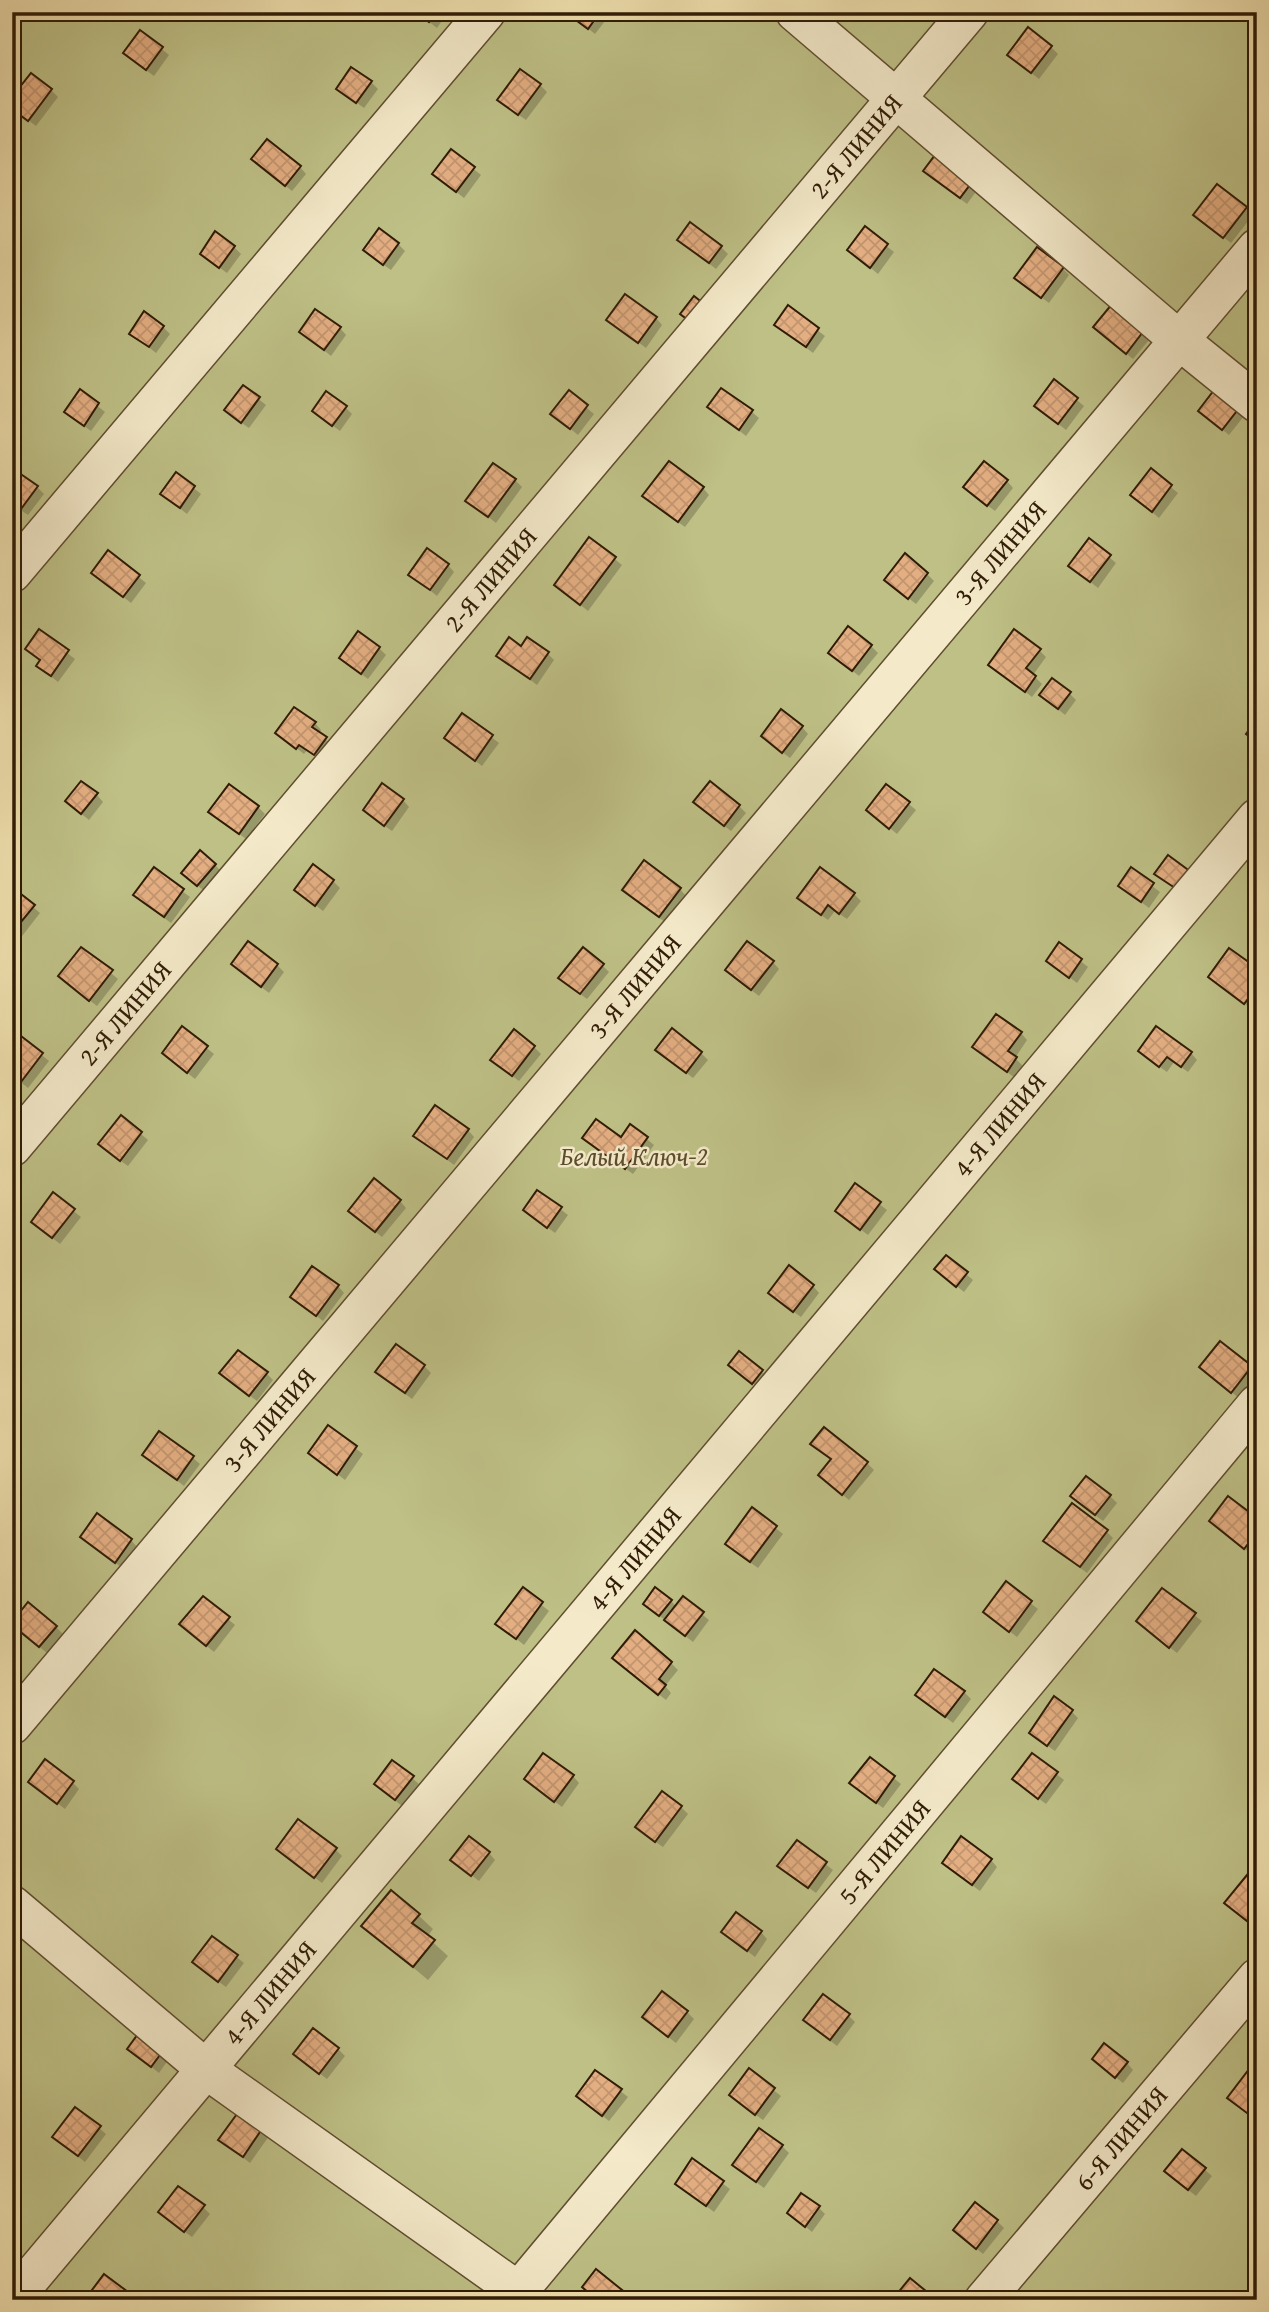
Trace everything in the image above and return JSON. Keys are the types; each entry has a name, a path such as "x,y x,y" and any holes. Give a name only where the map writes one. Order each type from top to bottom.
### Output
{"street":[{"path":"12,573 486,12"},
{"path":"795,12 1179,340 1257,403"},
{"name":"2-Я ЛИНИЯ","path":"12,1147 969,12"},
{"name":"3-Я ЛИНИЯ","path":"12,1725 1257,247"},
{"name":"4-Я ЛИНИЯ","path":"12,2300 1257,818"},
{"name":"5-Я ЛИНИЯ","path":"519,2297 1257,1404"},
{"path":"12,1905 207,2070 519,2297"},
{"name":"6-Я ЛИНИЯ","path":"984,2300 1257,1979"}],"green space":[{"name":"Белый Ключ-2","path":"12,12 1257,12 1257,2300 12,2300"}],"building":[{"path":"416,12 436,12 429,22"},
{"path":"565,12 600,12 588,29"},
{"path":"1028,27 1052,46 1031,73 1007,55"},
{"path":"140,30 163,47 146,70 123,53"},
{"path":"351,67 372,81 356,103 336,89"},
{"path":"520,69 541,84 518,115 497,100"},
{"path":"31,73 52,89 28,121 12,109 12,97"},
{"path":"267,139 301,166 285,186 251,159"},
{"path":"941,147 978,174 960,198 923,171"},
{"path":"451,149 475,167 456,192 432,174"},
{"path":"1217,184 1247,207 1223,238 1193,215"},
{"path":"690,222 722,246 709,263 677,240"},
{"path":"865,226 888,244 870,268 847,250"},
{"path":"379,228 399,243 383,265 363,250"},
{"path":"215,231 235,246 219,268 200,254"},
{"path":"1037,247 1064,267 1041,298 1014,278"},
{"path":"625,294 657,317 638,343 606,320"},
{"path":"694,296 709,308 696,326 680,314"},
{"path":"1117,298 1149,324 1126,354 1093,327"},
{"path":"788,305 819,328 806,347 774,325"},
{"path":"315,309 341,327 324,350 299,332"},
{"path":"144,311 164,326 149,347 129,334"},
{"path":"1054,379 1078,398 1058,424 1034,406"},
{"path":"243,385 260,397 241,423 224,410"},
{"path":"1218,385 1243,403 1222,430 1198,411"},
{"path":"721,388 753,410 739,430 707,407"},
{"path":"80,389 99,403 84,426 64,412"},
{"path":"569,390 588,405 570,429 550,414"},
{"path":"326,391 347,406 332,426 312,411"},
{"path":"669,461 704,487 678,522 642,496"},
{"path":"984,461 1008,480 987,506 963,487"},
{"path":"493,463 516,479 488,517 465,501"},
{"path":"12,468 38,486 21,509 12,504"},
{"path":"1151,468 1172,485 1152,512 1130,495"},
{"path":"176,472 195,486 180,508 160,494"},
{"path":"589,537 616,557 580,605 554,585"},
{"path":"1089,538 1111,555 1090,582 1068,566"},
{"path":"427,548 449,564 430,590 408,575"},
{"path":"108,550 140,575 123,597 91,573"},
{"path":"905,553 928,573 908,599 884,580"},
{"path":"848,626 872,645 852,671 828,653"},
{"path":"39,629 69,650 51,676 36,666 40,660 25,649"},
{"path":"1014,629 1041,649 1026,668 1036,676 1025,692 988,665"},
{"path":"358,631 380,647 361,674 339,658"},
{"path":"509,637 521,646 527,637 549,652 530,679 496,656"},
{"path":"1052,678 1071,692 1058,709 1039,695"},
{"path":"294,707 316,722 312,727 327,737 314,755 299,745 296,749 275,733"},
{"path":"781,709 803,726 782,753 761,736"},
{"path":"462,713 493,735 475,761 444,738"},
{"path":"1257,719 1257,742 1246,734"},
{"path":"81,781 98,793 81,814 65,801"},
{"path":"710,781 740,805 724,826 693,802"},
{"path":"382,783 404,799 384,826 363,810"},
{"path":"229,784 259,806 239,834 208,812"},
{"path":"886,784 910,802 889,829 866,810"},
{"path":"200,850 216,864 197,886 181,873"},
{"path":"1168,855 1191,872 1178,890 1154,874"},
{"path":"644,860 681,888 659,917 622,890"},
{"path":"313,864 334,880 315,906 294,890"},
{"path":"154,867 184,889 164,917 133,895"},
{"path":"820,867 855,893 839,914 828,905 821,915 797,898"},
{"path":"1131,867 1154,883 1141,902 1118,886"},
{"path":"12,887 35,905 12,933"},
{"path":"248,941 278,964 261,987 231,964"},
{"path":"747,941 774,961 751,990 725,970"},
{"path":"1059,942 1082,959 1069,978 1046,961"},
{"path":"81,947 113,970 89,1001 58,976"},
{"path":"583,947 604,964 580,994 558,978"},
{"path":"1229,948 1257,968 1257,987 1244,1004 1208,977"},
{"path":"996,1014 1022,1032 1008,1051 1017,1057 1007,1072 972,1047"},
{"path":"182,1026 208,1046 187,1073 162,1053"},
{"path":"1156,1026 1192,1052 1181,1067 1167,1057 1159,1067 1138,1051"},
{"path":"672,1028 702,1052 686,1073 655,1050"},
{"path":"514,1029 535,1046 512,1076 490,1060"},
{"path":"21,1036 43,1053 21,1082 12,1076 12,1048"},
{"path":"435,1105 469,1129 447,1159 413,1136"},
{"path":"121,1115 142,1132 120,1161 98,1144"},
{"path":"596,1119 621,1137 630,1124 648,1137 625,1169 582,1138"},
{"path":"374,1178 401,1200 375,1232 348,1211"},
{"path":"855,1183 881,1202 860,1230 835,1211"},
{"path":"537,1190 562,1207 547,1228 523,1210"},
{"path":"53,1192 75,1209 52,1238 31,1222"},
{"path":"946,1255 968,1272 956,1287 934,1269"},
{"path":"789,1265 814,1285 793,1312 768,1293"},
{"path":"312,1266 339,1285 316,1316 290,1297"},
{"path":"1220,1341 1252,1366 1231,1393 1199,1367"},
{"path":"396,1344 425,1365 405,1393 375,1372"},
{"path":"238,1350 268,1372 249,1396 219,1373"},
{"path":"739,1351 763,1370 752,1384 728,1365"},
{"path":"328,1425 357,1446 337,1475 308,1453"},
{"path":"824,1427 868,1462 842,1495 818,1475 831,1459 810,1444"},
{"path":"159,1431 194,1456 177,1480 142,1455"},
{"path":"1086,1476 1111,1495 1095,1515 1070,1496"},
{"path":"1228,1496 1257,1518 1257,1532 1244,1549 1209,1521"},
{"path":"1072,1503 1108,1530 1080,1567 1043,1541"},
{"path":"752,1507 777,1526 750,1562 725,1544"},
{"path":"97,1513 132,1539 115,1563 80,1537"},
{"path":"1006,1581 1032,1601 1009,1632 983,1612"},
{"path":"523,1587 543,1602 516,1639 495,1624"},
{"path":"655,1587 672,1600 659,1616 643,1604"},
{"path":"1162,1588 1196,1613 1169,1648 1136,1621"},
{"path":"203,1596 230,1617 206,1646 179,1624"},
{"path":"683,1596 704,1612 685,1636 664,1620"},
{"path":"28,1602 57,1626 39,1647 12,1625"},
{"path":"635,1630 672,1662 659,1679 666,1685 658,1695 612,1658"},
{"path":"934,1669 965,1691 945,1717 915,1695"},
{"path":"1054,1696 1073,1710 1047,1746 1029,1733"},
{"path":"543,1753 574,1775 554,1802 524,1779"},
{"path":"1032,1753 1058,1772 1038,1799 1012,1779"},
{"path":"870,1757 895,1776 876,1803 849,1783"},
{"path":"45,1759 74,1781 57,1804 28,1782"},
{"path":"392,1760 414,1776 395,1800 374,1784"},
{"path":"662,1791 682,1806 655,1842 635,1827"},
{"path":"298,1819 337,1848 314,1878 276,1849"},
{"path":"469,1836 490,1852 471,1876 450,1860"},
{"path":"961,1836 992,1859 972,1885 942,1863"},
{"path":"797,1840 827,1862 808,1888 777,1866"},
{"path":"1247,1875 1257,1883 1257,1909 1247,1921 1224,1903"},
{"path":"391,1890 420,1914 412,1923 435,1940 413,1967 361,1926"},
{"path":"736,1912 762,1931 747,1951 721,1932"},
{"path":"212,1936 238,1955 218,1982 192,1962"},
{"path":"662,1991 688,2011 668,2037 642,2017"},
{"path":"823,1994 850,2014 830,2040 803,2020"},
{"path":"143,2027 168,2044 151,2067 127,2049"},
{"path":"313,2028 339,2048 319,2074 293,2054"},
{"path":"1104,2043 1128,2062 1115,2078 1092,2059"},
{"path":"1253,2064 1257,2067 1257,2109 1251,2116 1227,2098"},
{"path":"749,2068 775,2088 755,2115 729,2095"},
{"path":"595,2070 622,2089 602,2116 576,2096"},
{"path":"75,2107 101,2126 78,2156 52,2137"},
{"path":"242,2107 266,2123 243,2157 218,2140"},
{"path":"759,2128 783,2145 756,2182 732,2165"},
{"path":"1182,2149 1206,2168 1188,2190 1164,2171"},
{"path":"692,2158 724,2181 706,2206 675,2184"},
{"path":"178,2186 205,2205 184,2232 158,2212"},
{"path":"801,2193 820,2206 805,2227 787,2213"},
{"path":"975,2202 998,2220 976,2249 953,2230"},
{"path":"596,2269 627,2294 622,2300 597,2300 582,2287"},
{"path":"104,2274 132,2295 128,2300 95,2300 89,2294"},
{"path":"910,2278 932,2296 930,2300 892,2300"}]}
